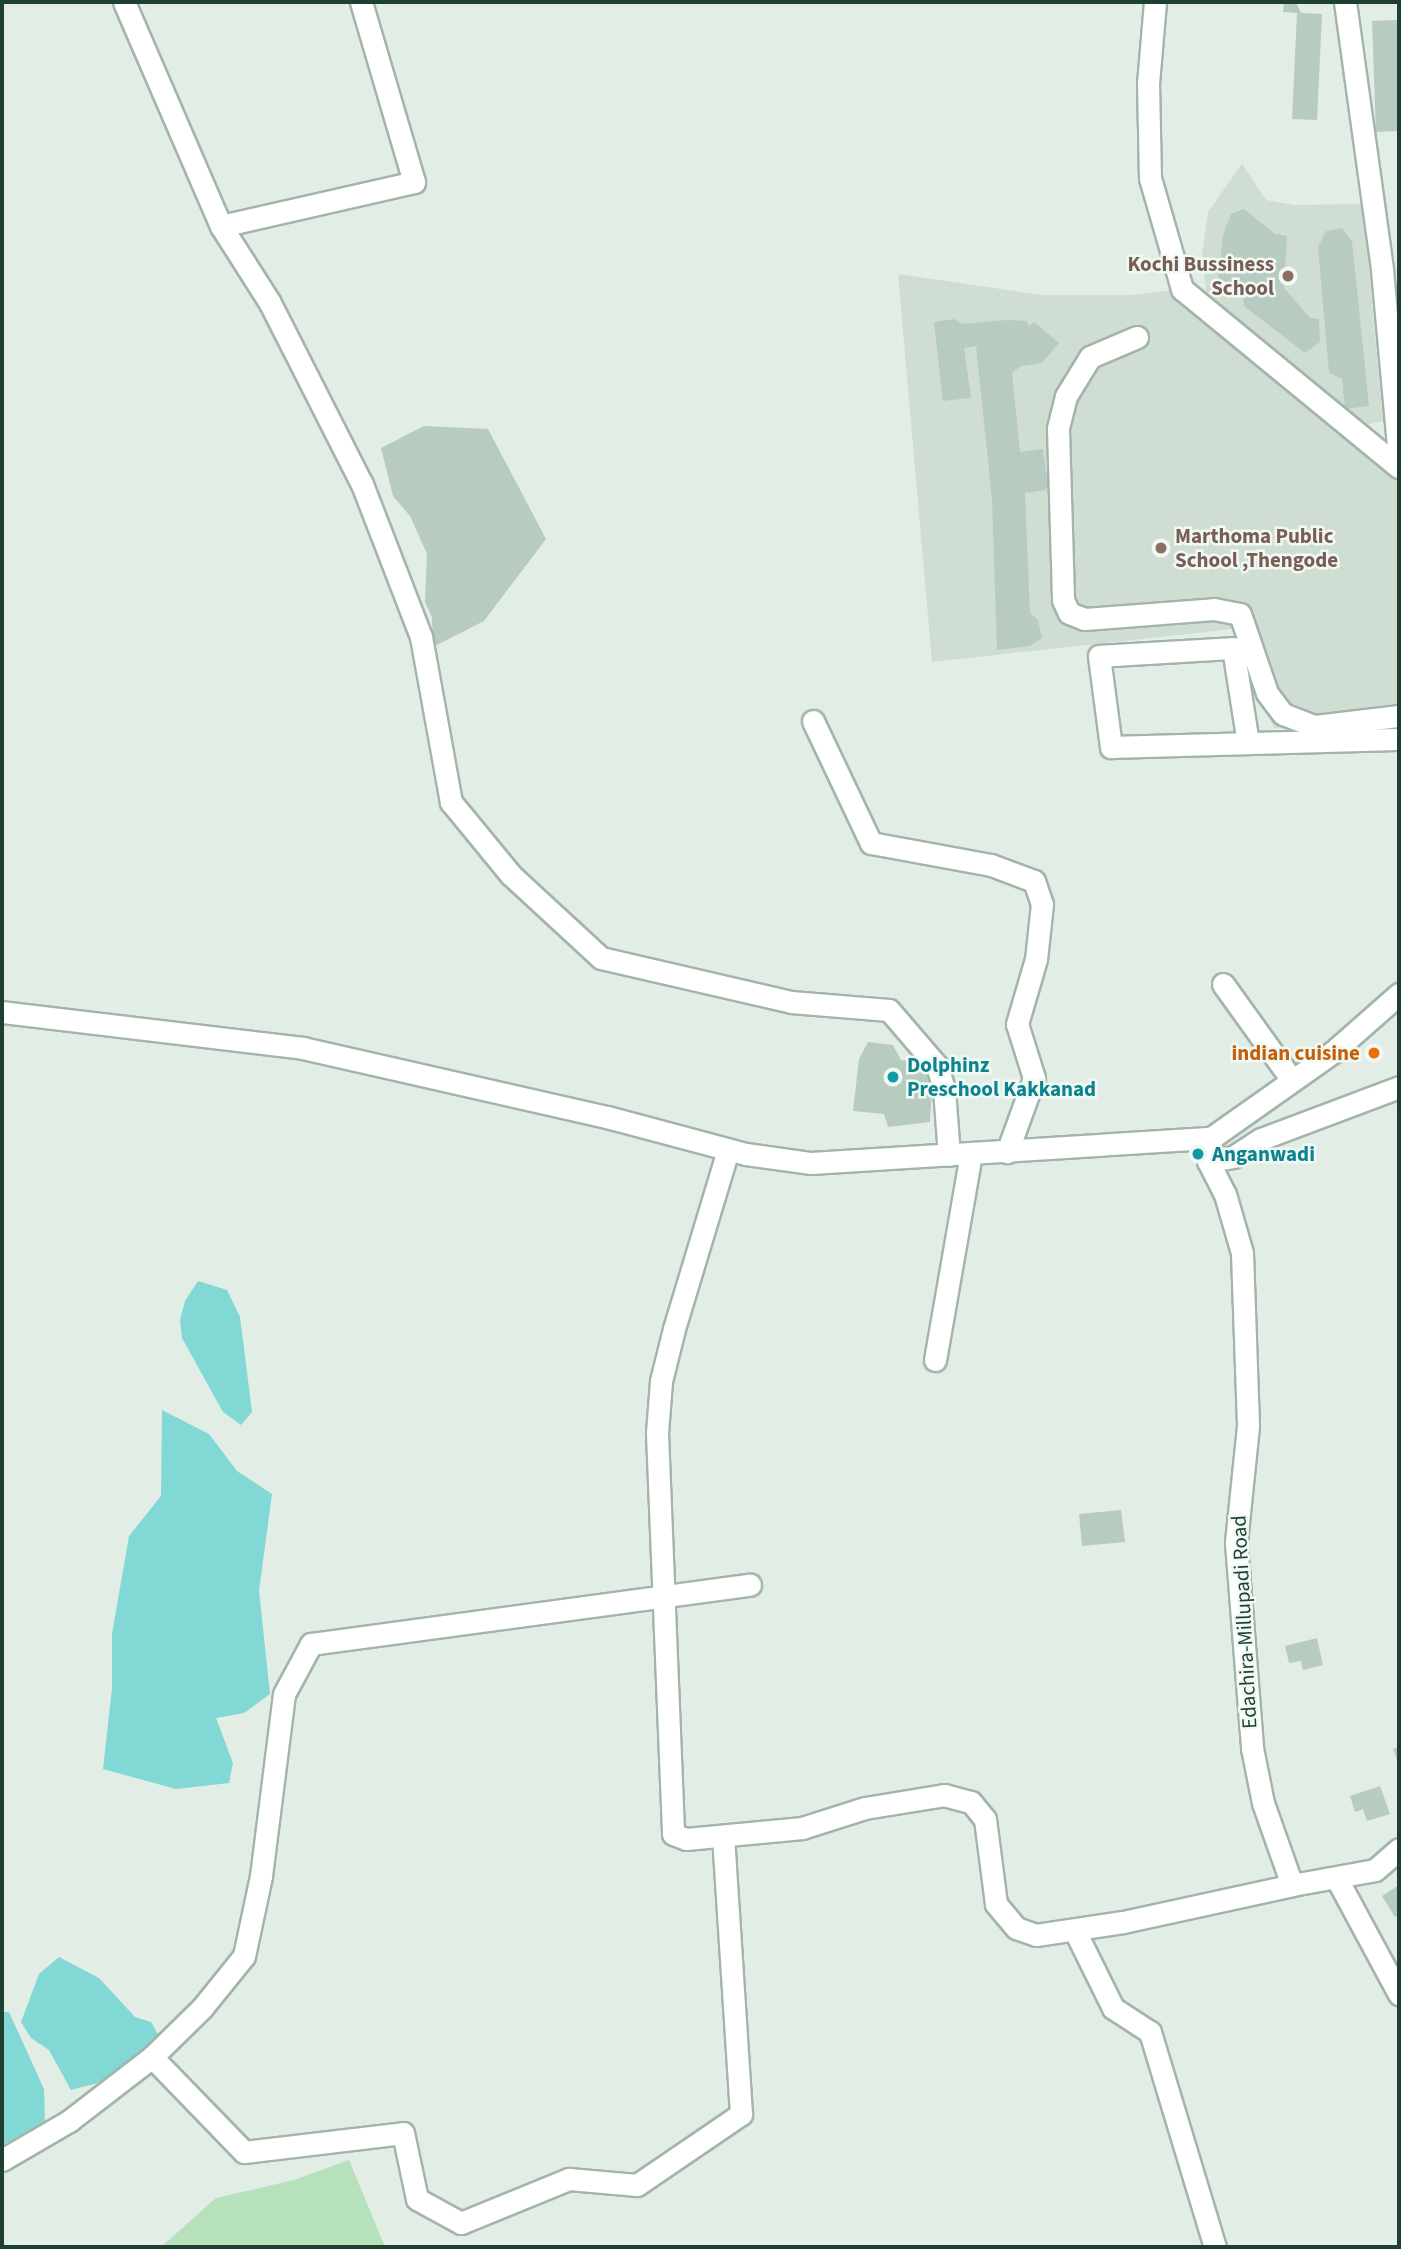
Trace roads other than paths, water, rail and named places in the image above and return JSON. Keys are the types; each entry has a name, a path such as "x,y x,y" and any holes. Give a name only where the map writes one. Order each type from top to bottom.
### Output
{"street":[{"path":"124,2 221,226 270,303 362,484 421,636 451,802 510,875 601,958 791,1002 889,1010 937,1066 944,1089 949,1155"},
{"path":"221,226 414,182 362,2"},
{"path":"1155,2 1148,83 1150,178 1182,289 1399,467"},
{"path":"1345,2 1382,270 1399,458"},
{"path":"1137,337 1090,357 1063,405 1058,429 1063,600 1069,613 1085,619 1214,609 1240,614 1267,694 1283,714 1315,726 1399,716"},
{"path":"1248,743 1233,648 1099,656 1111,747 1399,739"},
{"path":"813,721 871,843 991,865 1034,881 1042,904 1036,959 1017,1024 1034,1078 1007,1152"},
{"path":"1223,984 1292,1080"},
{"path":"2,1012 303,1048 607,1117 729,1150 811,1163 1211,1138 1333,1052 1399,994"},
{"path":"1211,1138 1208,1161 1233,1157 1261,1139 1399,1087"},
{"path":"729,1150 661,1381 657,1433 673,1834 686,1839 802,1828 907,1799 944,1795 971,1802 985,1819 996,1903 1016,1928 1036,1935 1075,1931 1375,1870 1399,1849"},
{"path":"935,1360 971,1153"},
{"name":"Edachira-Millupadi Road","path":"1208,1161 1225,1194 1242,1253 1248,1426 1235,1517 1252,1748 1263,1803 1292,1885"},
{"path":"2,2160 69,2121 152,2057 202,2008 244,1956 261,1876 284,1694 311,1644 662,1600 750,1586"},
{"path":"152,2057 244,2152 403,2133 417,2199 461,2223 569,2179 638,2185 741,2114 723,1837"},
{"path":"1337,1879 1399,1994"},
{"path":"1075,1931 1113,2007 1150,2032 1215,2247"}],"water":[{"path":"198,1281 227,1290 240,1317 252,1412 241,1425 223,1412 182,1338 180,1320 185,1301"},
{"path":"162,1410 209,1434 237,1471 272,1494 259,1591 270,1694 244,1713 216,1718 233,1763 229,1783 176,1789 103,1769 112,1688 112,1634 129,1536 161,1496"},
{"path":"59,1957 99,1978 135,2017 151,2022 159,2036 105,2081 71,2090 49,2050 31,2038 21,2022 39,1974"},
{"path":"2,2012 9,2012 44,2089 45,2123 2,2145"}],"place":[{"name":"Kochi Bussiness School","path":"1288,276"},
{"name":"Marthoma Public School ,Thengode","path":"1161,548"},
{"name":"indian cuisine","path":"1374,1053"},
{"name":"Dolphinz Preschool Kakkanad","path":"893,1077"},
{"name":"Anganwadi","path":"1198,1154"}]}
